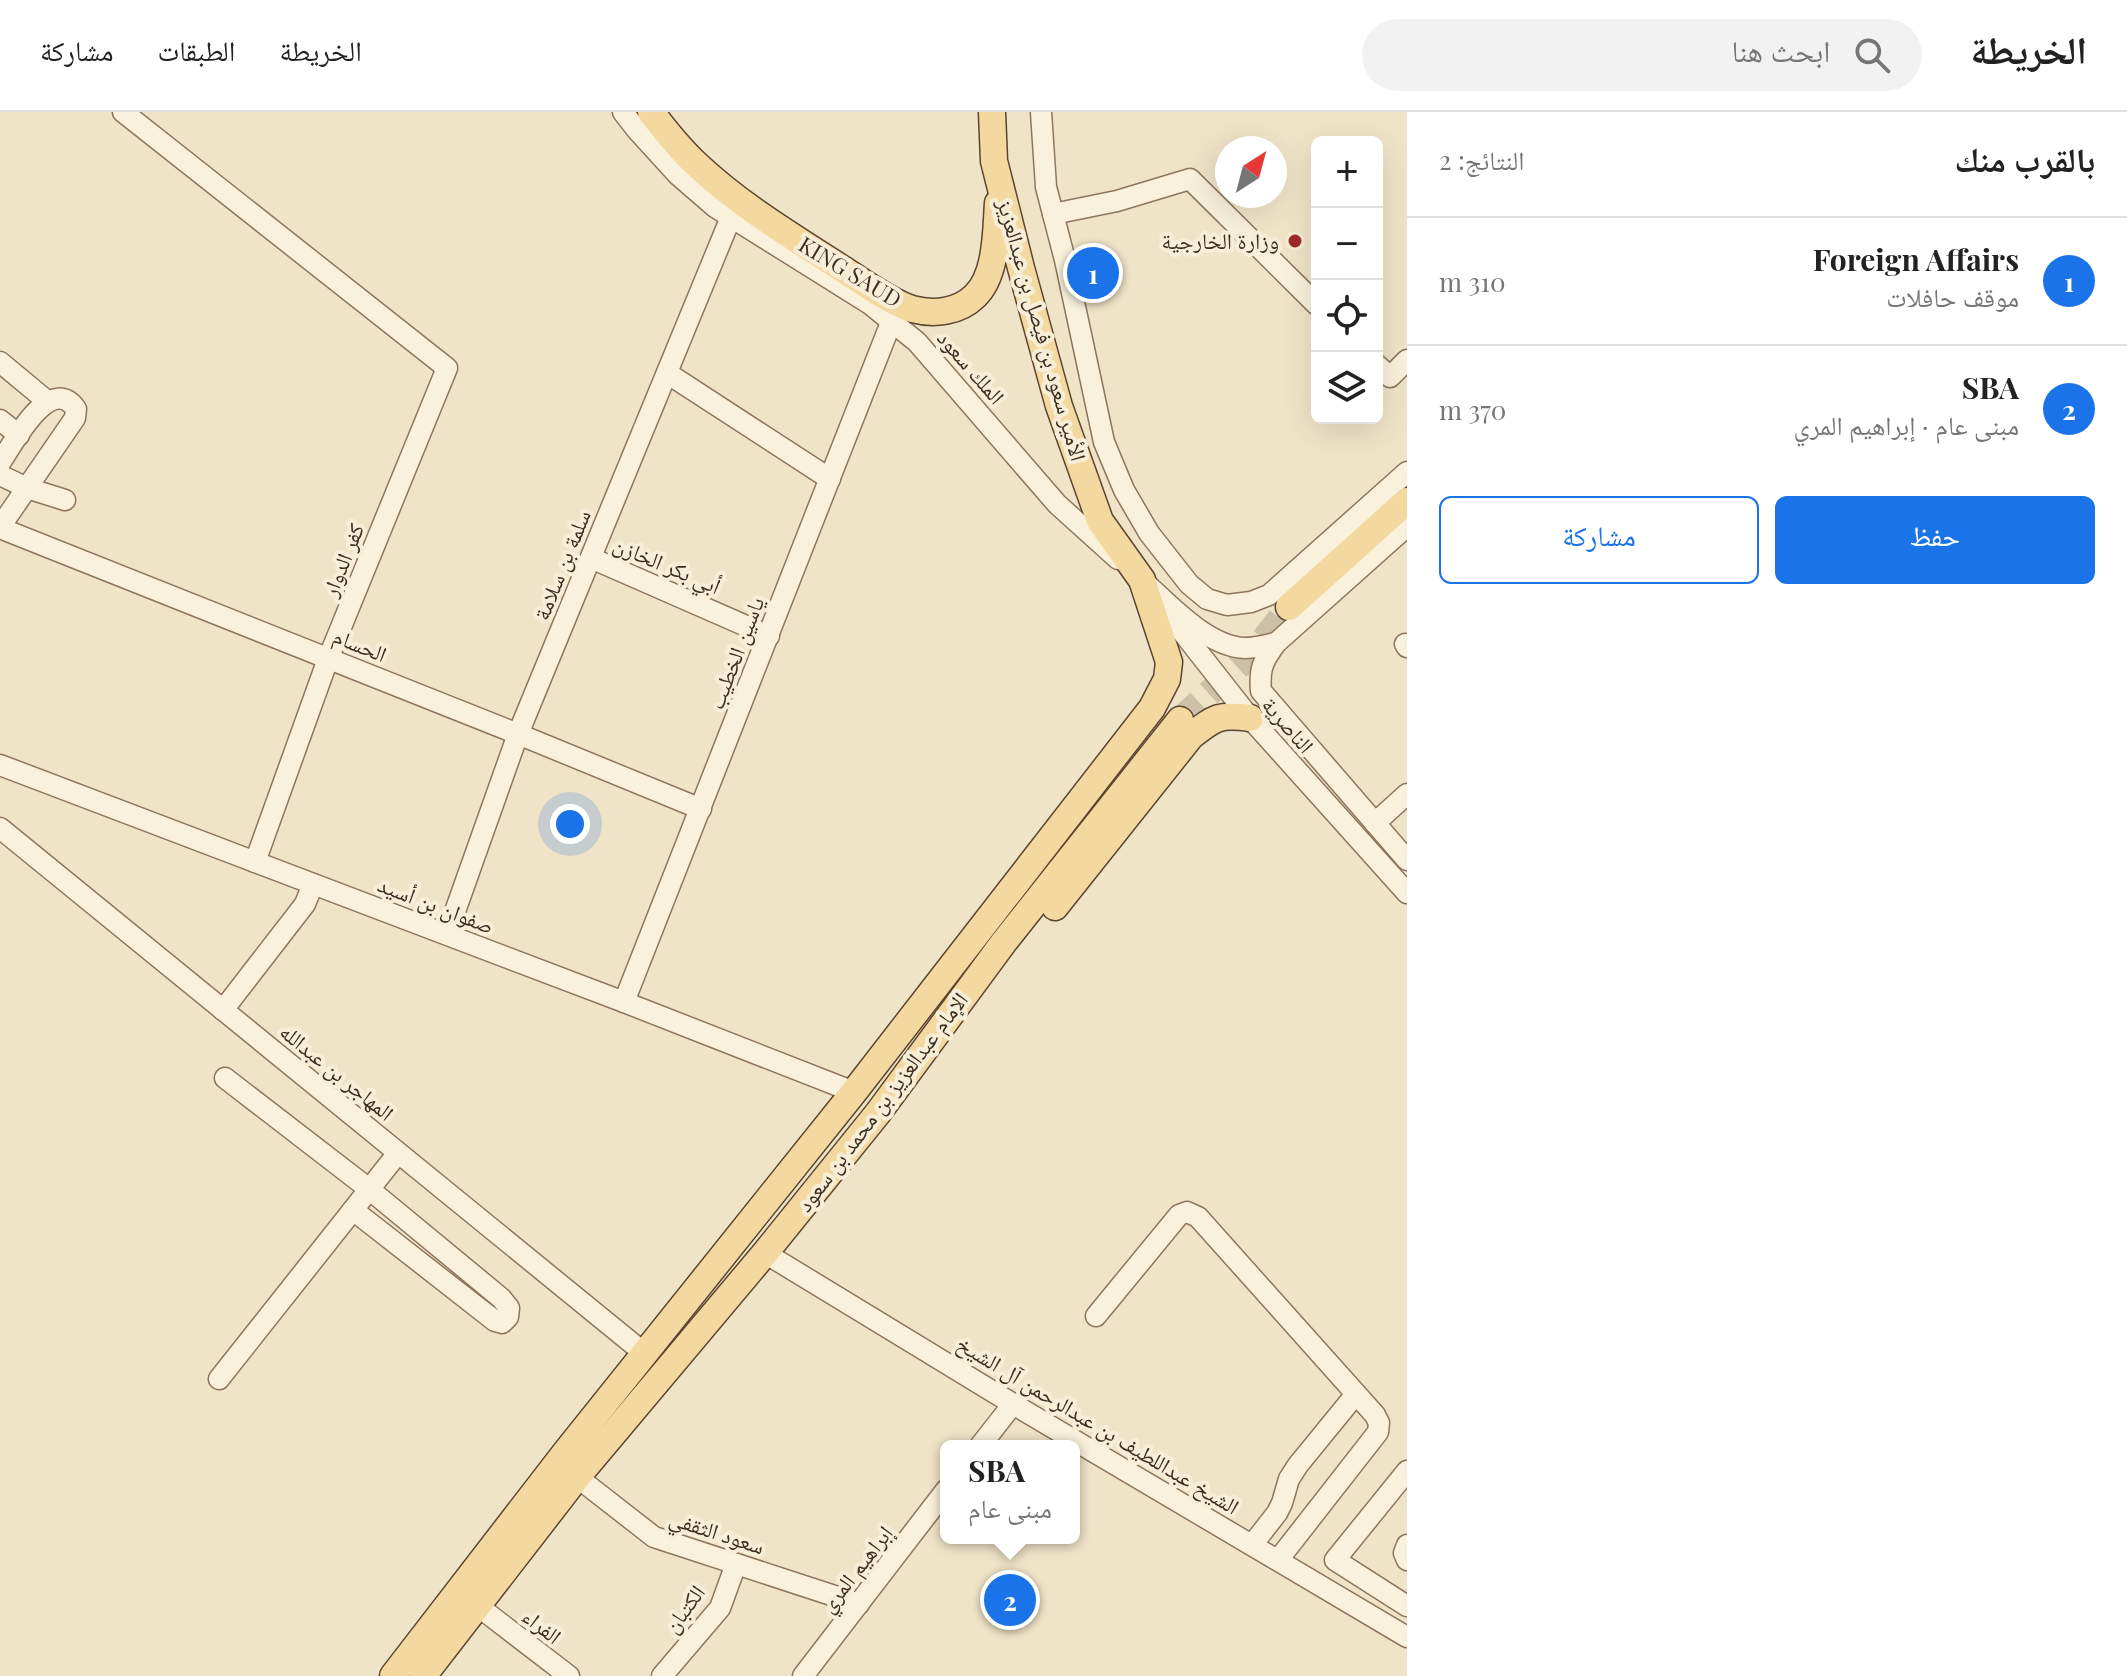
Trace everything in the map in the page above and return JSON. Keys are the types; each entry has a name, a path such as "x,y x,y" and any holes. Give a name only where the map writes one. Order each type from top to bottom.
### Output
{"main road":[{"name":"KING SAUD","path":"651,112 674,155 694,162 777,227 910,309 935,313 951,310 974,297 986,282 994,256 1000,183"},
{"name":"الأمير سعود بن فيصل بن عبدالعزيز","path":"992,112 994,161 1059,406 1100,521 1142,580 1169,662 1167,679 1152,708"},
{"path":"1289,607 1407,501"},
{"name":"الإمام عبدالعزيز بن محمد بن سعود","path":"393,1676 565,1453 854,1092 1152,708"},
{"path":"878,1113 953,1032 1191,736 1209,722 1225,715 1250,718"},
{"name":"الإمام عبدالعزيز بن محمد بن سعود","path":"423,1676 577,1477 878,1113 1004,942 1180,720"},
{"name":"الإمام عبدالعزيز بن محمد بن سعود","path":"374,1676 497,1524 565,1453"},
{"name":"الإمام عبدالعزيز بن محمد بن سعود","path":"443,1676 577,1477"}],"street":[{"name":"كفر الدوار","path":"123,112 447,368 328,659 255,862"},
{"name":"الملك سعود","path":"623,112 674,155 715,207 870,304 917,342 1057,504 1189,621 1231,646 1248,648 1276,643"},
{"path":"1041,112 1046,187 1104,442 1124,490 1149,533 1189,584 1207,599 1227,605 1251,602 1269,595 1407,472"},
{"path":"1053,214 1117,201 1190,179 1311,299"},
{"name":"سلمة بن سلامة","path":"447,934 518,734 731,217"},
{"name":"ياسين الخطيب","path":"624,1002 892,320"},
{"path":"1383,371 1390,377 1407,360"},
{"path":"0,362 47,401"},
{"path":"667,373 830,479"},
{"path":"0,463 38,408 47,401 61,398 73,404 75,418 0,528"},
{"path":"0,420 19,435"},
{"path":"0,475 27,488 65,500"},
{"path":"1276,643 1407,526"},
{"name":"الحسام","path":"0,528 701,809"},
{"name":"أبي بكر الخازن","path":"591,558 769,636"},
{"name":"الناصرية","path":"1142,580 1250,718 1407,893"},
{"name":"الناصرية","path":"1276,643 1264,660 1260,674 1261,691 1407,860"},
{"name":"صفوان بن أسيد","path":"4,774 255,862 854,1092"},
{"path":"1375,823 1407,794"},
{"name":"المهاجر بن عبدالله","path":"0,828 644,1353"},
{"path":"223,1010 305,904 313,884"},
{"path":"225,1078 369,1189 501,1298 509,1308 508,1317 502,1323 495,1321 353,1210"},
{"path":"219,1379 398,1153"},
{"path":"1096,1316 1179,1215 1187,1212 1198,1217 1375,1415 1379,1423 1378,1432 1278,1560"},
{"name":"الشيخ عبداللطيف بن عبدالرحمن آل الشيخ","path":"765,1253 1074,1440"},
{"path":"1252,1545 1277,1513 1289,1479 1298,1465 1356,1394"},
{"path":"985,1440 1013,1404"},
{"name":"الشيخ عبداللطيف بن عبدالرحمن آل الشيخ","path":"1080,1444 1407,1637"},
{"path":"1407,1471 1335,1560 1407,1606"},
{"name":"سعود الثقفي","path":"577,1477 654,1537 859,1604"},
{"name":"إبراهيم المري","path":"803,1676 940,1498"},
{"path":"1407,1545 1404,1553 1407,1560"},
{"name":"الكتبان","path":"662,1676 720,1608 736,1564"},
{"name":"الفراء","path":"487,1613 569,1676"}],"tunnel":[{"path":"1180,720 1254,652 1289,607"}],"place":[{"name":"وزارة الخارجية","path":"1295,241"},
{"name":"Foreign Affairs","path":"1093,273"},
{"name":"SBA","path":"1010,1600"}]}
